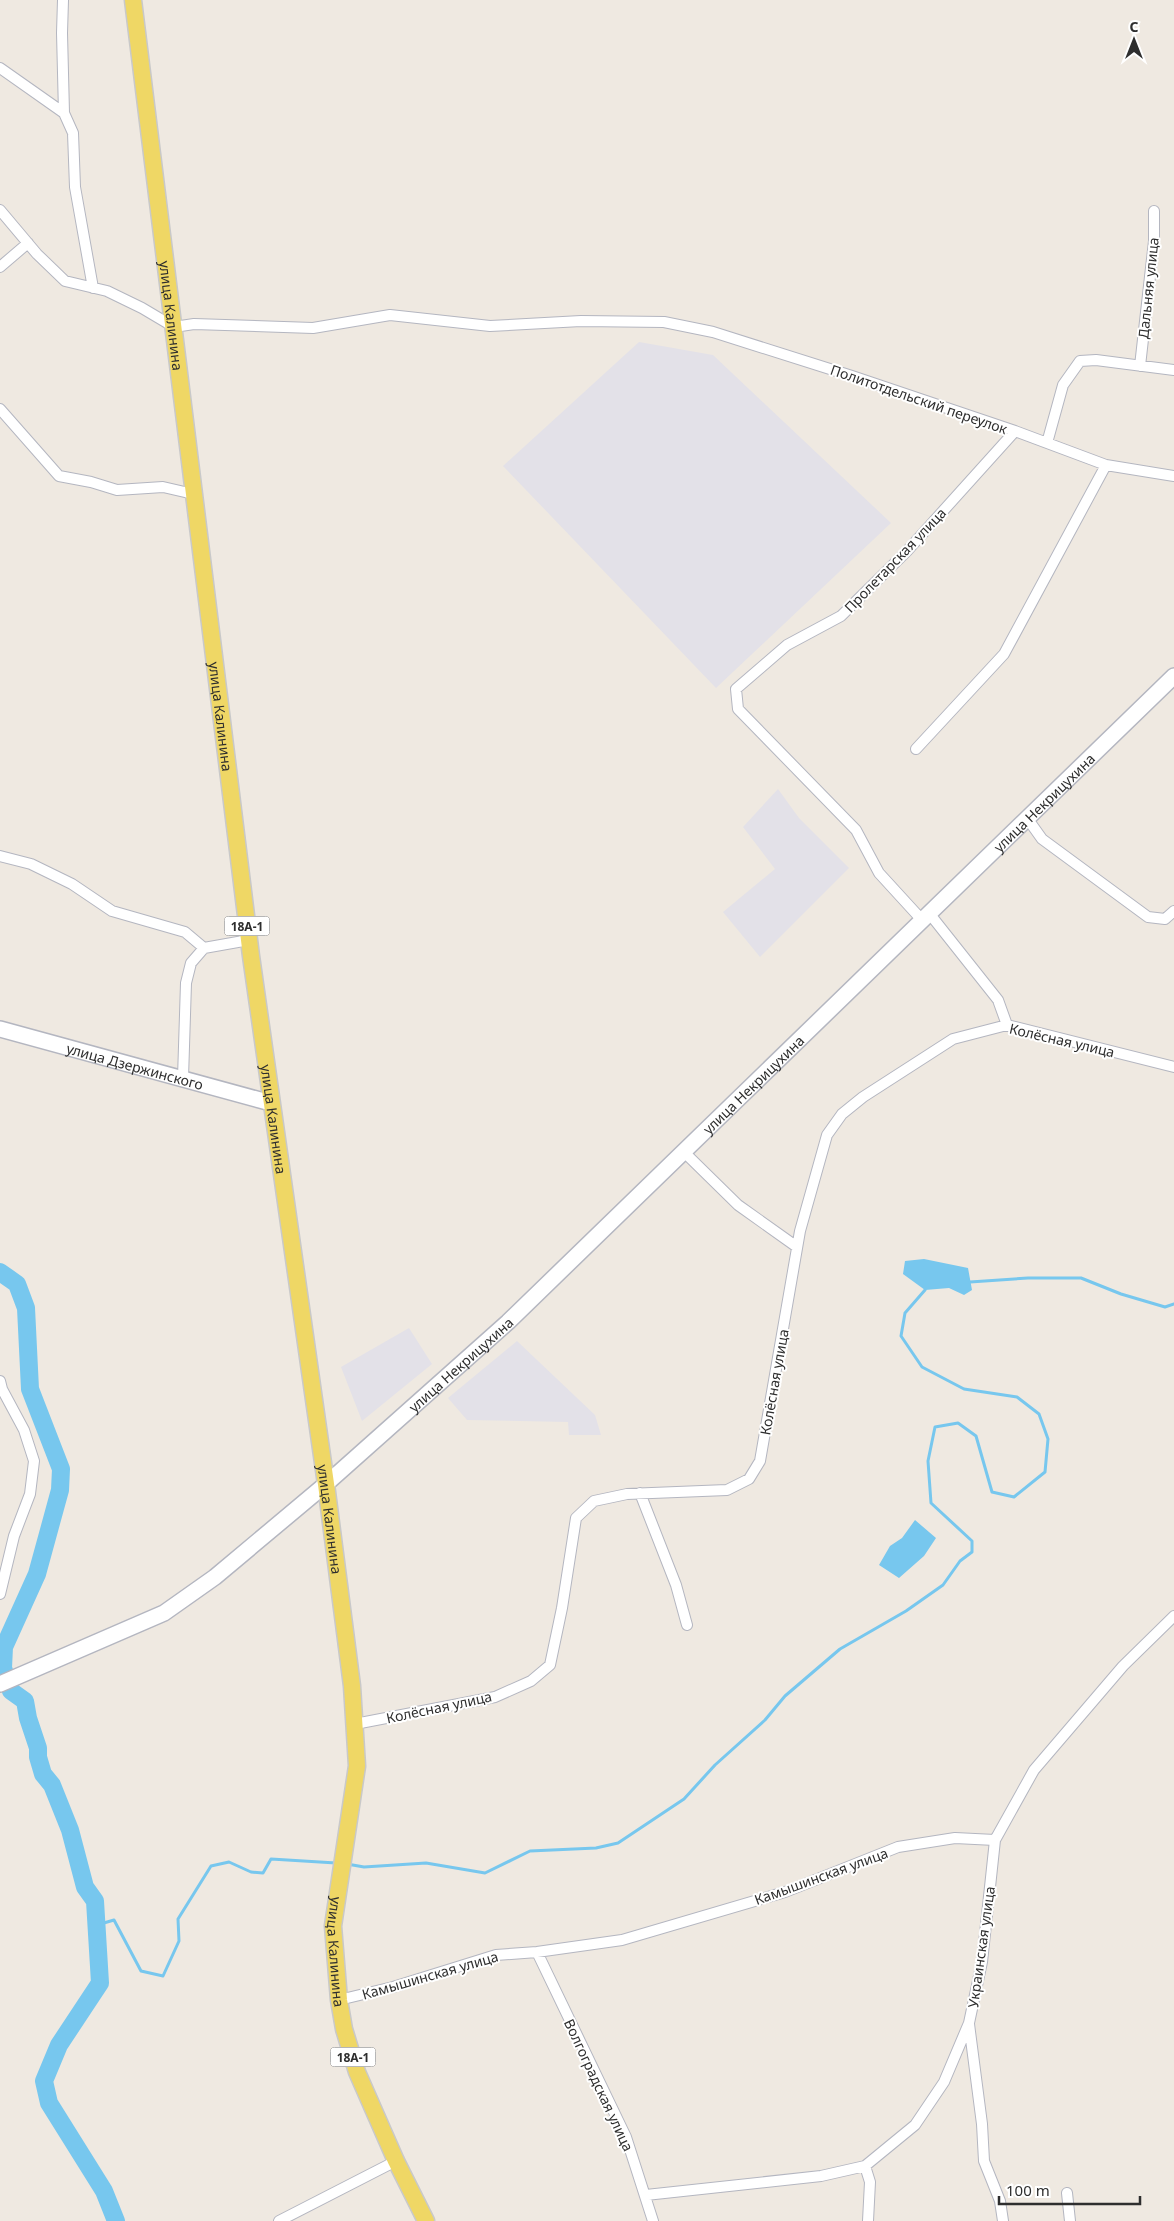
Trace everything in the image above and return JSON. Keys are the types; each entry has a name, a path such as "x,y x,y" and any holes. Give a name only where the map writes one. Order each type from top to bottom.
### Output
{"main road":[{"name":"улица Калинина","path":"133,0 249,940 326,1484 352,1686 358,1766 332,1926 339,2000 344,2029 357,2072 396,2162 426,2221"}],"street":[{"path":"63,0 64,113 73,133 75,187 93,288"},
{"path":"0,68 64,113"},
{"path":"0,210 28,243 65,281 108,291 174,327"},
{"name":"Дальняя улица","path":"1140,366 1154,241 1154,211"},
{"path":"0,266 28,243"},
{"name":"Политотдельский переулок","path":"174,327 194,324 313,328 390,315 490,326 581,322 664,322 713,332 852,376 1015,431 1106,465 1174,476"},
{"path":"1047,443 1063,385 1080,361 1096,360 1174,370"},
{"path":"0,409 58,476 91,482 117,490 163,488 190,493 195,499"},
{"name":"Пролетарская улица","path":"925,916 879,873 856,830 738,709 736,689 787,645 841,616 907,551 1015,431"},
{"path":"916,749 1004,654 1106,465"},
{"name":"улица Некрицухина","path":"0,1684 164,1613 215,1577 326,1484 508,1322 622,1209 684,1152 1174,676"},
{"path":"1026,818 1042,839 1148,917 1165,919 1174,911"},
{"path":"0,856 31,864 72,884 112,911 184,932 204,948"},
{"path":"925,916 998,1000 1007,1025"},
{"path":"183,1078 186,983 191,963 204,948 249,940"},
{"name":"Колёсная улица","path":"355,1724 495,1697 531,1681 550,1665 562,1608 576,1518 594,1501 627,1494 727,1490 749,1479 760,1461 797,1248 827,1134 842,1114 862,1097 953,1039 1007,1025 1174,1066"},
{"name":"улица Дзержинского","path":"0,1029 271,1103"},
{"path":"684,1152 738,1205 797,1248"},
{"path":"0,1594 14,1536 30,1494 34,1460 24,1430 1,1387"},
{"path":"640,1493 676,1585 687,1625"},
{"path":"995,1840 1034,1770 1123,1666 1174,1616"},
{"name":"Камышинская улица","path":"339,2000 393,1987 496,1954 536,1952 632,1937 784,1892 898,1848 955,1838 995,1840"},
{"name":"Украинская улица","path":"646,2195 821,2176 865,2166 915,2125 944,2082 970,2023 982,1962 995,1840"},
{"name":"Волгоградская улица","path":"536,1952 626,2137 653,2221"},
{"path":"970,2023 982,2124 984,2161 1000,2200 1003,2221"},
{"path":"279,2221 396,2162"},
{"path":"865,2166 870,2182 868,2221"},
{"path":"1067,2194 1070,2221"}],"shaded area":[{"path":"639,342 713,355 891,523 716,688 503,466"},
{"path":"778,789 799,818 849,868 760,957 723,912 775,869 743,827"},
{"path":"409,1328 432,1364 362,1421 341,1367"},
{"path":"517,1341 595,1415 601,1435 569,1435 568,1422 467,1420 448,1398"}],"water":[{"path":"924,1259 968,1268 972,1290 964,1295 949,1288 925,1290 903,1274 905,1261"},
{"path":"915,1520 936,1538 924,1556 899,1578 879,1565 890,1546 902,1538"}],"waterway":[{"path":"0,1272 17,1284 26,1308 30,1389 61,1469 60,1490 37,1574 4,1647 3,1668 11,1691 25,1701 43,1774 52,1785 70,1830 85,1887 95,1901 100,1983 59,2045 44,2081 49,2103 104,2191 116,2221"},
{"path":"970,1282 1028,1278 1081,1278 1121,1294 1165,1307 1174,1304"},
{"path":"347,1864 364,1867 426,1863 485,1873 530,1851 596,1848 618,1843 684,1799 715,1765 765,1720 785,1696 840,1649 906,1611 943,1585 960,1561 972,1552 972,1541 931,1503 928,1461 935,1427 958,1423 976,1436 992,1492 1014,1497 1045,1472 1048,1439 1039,1414 1017,1397 964,1389 922,1367 901,1336 905,1313 925,1290"},
{"path":"97,1925 114,1920 141,1971 163,1976 179,1941 178,1919 211,1866 229,1862 251,1872 263,1873 271,1859 336,1863"}]}
